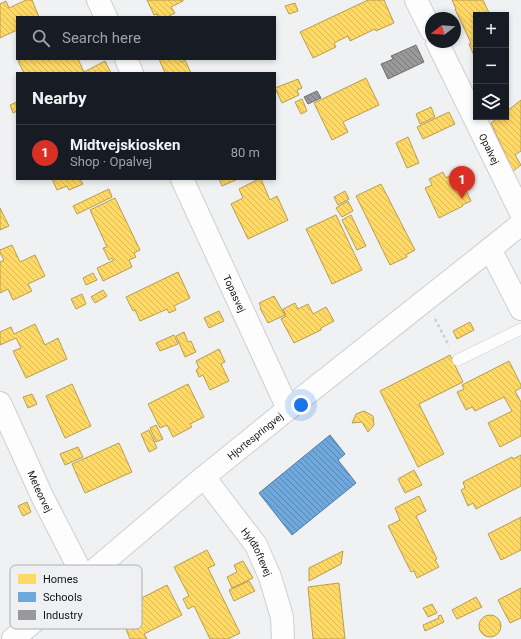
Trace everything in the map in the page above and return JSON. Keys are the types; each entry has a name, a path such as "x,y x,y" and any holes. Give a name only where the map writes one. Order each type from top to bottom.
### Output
{"street":[{"path":"98,0 106,16"},
{"path":"416,0 425,18"},
{"name":"Opalvej","path":"440,48 521,213"},
{"path":"126,60 132,72"},
{"name":"Topasvej","path":"182,180 288,409"},
{"name":"Hjortespringvej","path":"99,565 288,409 521,224"},
{"path":"490,249 521,309"},
{"name":"Meteorvej","path":"0,403 42,496 77,565"},
{"name":"Hyldtoftevej","path":"204,477 256,545 270,577 282,617 283,639"},
{"name":"Hjortespringvej","path":"13,639 25,629"}],"lane":[{"path":"458,360 521,329"}],"path":[{"path":"426,300 451,350 458,360"}],"building: Homes":[{"path":"26,0 32,0 39,16 16,16 16,30 0,38 0,4 6,1 9,8"},
{"path":"147,0 183,0 171,7 175,13 169,16 154,15"},
{"path":"368,0 384,0 394,23 376,31 375,29 350,41 348,36 334,43 336,47 313,58 300,32"},
{"path":"452,0 483,0 489,12 473,12 473,53 469,44 471,43 461,22 461,12 456,12"},
{"path":"295,3 298,11 289,14 285,6"},
{"path":"78,60 84,72 24,72 18,61"},
{"path":"159,60 180,60 181,62 185,60 191,72 165,72"},
{"path":"105,61 110,72 84,72"},
{"path":"366,78 379,105 343,122 348,132 332,140 314,103"},
{"path":"298,79 302,88 297,90 299,95 282,103 276,88"},
{"path":"302,99 307,111 301,114 295,102"},
{"path":"521,100 521,151 515,155 521,165 513,171 491,123 495,120 509,120 509,110"},
{"path":"16,102 16,112 13,113 10,105"},
{"path":"431,107 435,117 420,124 416,114"},
{"path":"449,112 455,124 423,139 417,127"},
{"path":"408,137 419,163 407,168 396,143"},
{"path":"443,172 446,178 449,176 454,186 462,182 471,201 439,218 425,188 432,185 429,179"},
{"path":"52,180 81,180 83,184 69,190 67,186 57,190"},
{"path":"219,180 236,180 222,186"},
{"path":"257,180 261,180 270,200 277,196 288,220 248,239 231,204 243,198 239,189"},
{"path":"381,184 415,250 406,255 407,257 390,265 356,196"},
{"path":"109,189 112,197 77,214 73,206"},
{"path":"345,191 349,199 338,205 334,197"},
{"path":"115,198 140,250 134,253 136,257 129,260 132,267 103,281 97,268 114,260 112,258 109,260 103,248 107,247 90,210"},
{"path":"348,201 353,211 342,217 336,208"},
{"path":"0,208 9,226 0,230"},
{"path":"336,215 362,270 332,284 306,229"},
{"path":"351,215 366,246 357,250 342,220"},
{"path":"12,245 20,262 35,255 45,276 28,284 32,291 13,300 8,289 0,293 0,262 4,260 0,250"},
{"path":"178,272 190,298 174,306 176,310 169,313 167,309 140,321 135,310 133,311 126,297"},
{"path":"93,273 97,280 86,285 83,278"},
{"path":"103,290 107,296 95,303 91,297"},
{"path":"82,294 86,304 76,309 71,299"},
{"path":"274,296 285,315 268,323 259,303"},
{"path":"295,303 298,309 308,304 313,314 326,307 334,321 321,328 321,330 294,343 281,319 286,316 283,309"},
{"path":"219,311 224,321 209,328 204,318"},
{"path":"470,322 474,330 457,339 453,331"},
{"path":"35,324 45,345 58,338 67,359 26,378 13,351 21,348 16,338 0,345 0,332 11,327 14,334"},
{"path":"184,332 188,342 191,341 196,352 185,357 176,336"},
{"path":"174,335 178,344 160,351 156,343"},
{"path":"219,349 225,362 221,364 229,381 210,390 203,375 199,377 196,370 199,368 196,361"},
{"path":"450,355 463,382 419,404 444,454 418,467 380,391"},
{"path":"509,361 521,385 521,388 515,391 521,402 521,436 500,447 488,423 512,411 504,397 475,411 472,407 466,410 457,392 464,389 462,385"},
{"path":"72,384 91,426 65,438 46,396"},
{"path":"188,384 204,417 190,424 192,427 173,437 167,425 160,428 148,404"},
{"path":"32,394 37,404 28,408 23,397"},
{"path":"364,411 373,416 374,425 368,432 362,422 352,423 356,414"},
{"path":"156,425 163,439 156,442 150,428"},
{"path":"149,430 157,448 149,452 141,434"},
{"path":"119,443 132,472 85,493 72,464"},
{"path":"78,447 83,457 65,465 60,454"},
{"path":"521,455 521,486 476,509 473,503 468,506 461,490 465,488 463,482 512,457 513,459"},
{"path":"414,470 422,485 405,493 398,479"},
{"path":"419,496 426,511 416,516 437,559 435,560 439,567 417,578 414,571 411,572 388,526 400,520 395,508"},
{"path":"27,502 31,512 23,516 18,506"},
{"path":"521,517 521,550 501,560 488,534"},
{"path":"207,550 215,565 208,568 240,633 228,639 210,639 194,606 188,609 183,599 189,596 174,567"},
{"path":"343,551 341,564 309,581 309,568"},
{"path":"243,561 253,578 232,588 227,577 237,572 234,565"},
{"path":"249,581 255,591 234,601 229,590"},
{"path":"339,583 345,639 313,639 308,587"},
{"path":"167,585 182,615 144,634 147,639 130,639 126,629 142,629 142,598"},
{"path":"521,588 521,618 510,623 498,600"},
{"path":"476,597 482,607 457,619 452,610"},
{"path":"432,604 437,613 428,617 423,608"},
{"path":"441,615 444,622 425,631 423,625 439,618 438,616"},
{"path":"490,615 498,618 501,626 498,634 490,637 482,634 479,626 482,618"}],"building: Schools":[{"path":"330,435 345,454 338,460 356,483 292,535 259,493"}],"building: Industry":[{"path":"416,45 424,62 388,79 381,64 393,59 391,56"},
{"path":"317,91 321,98 308,104 304,97"}],"place":[{"name":"Midtvejskiosken","path":"462,199"}]}
